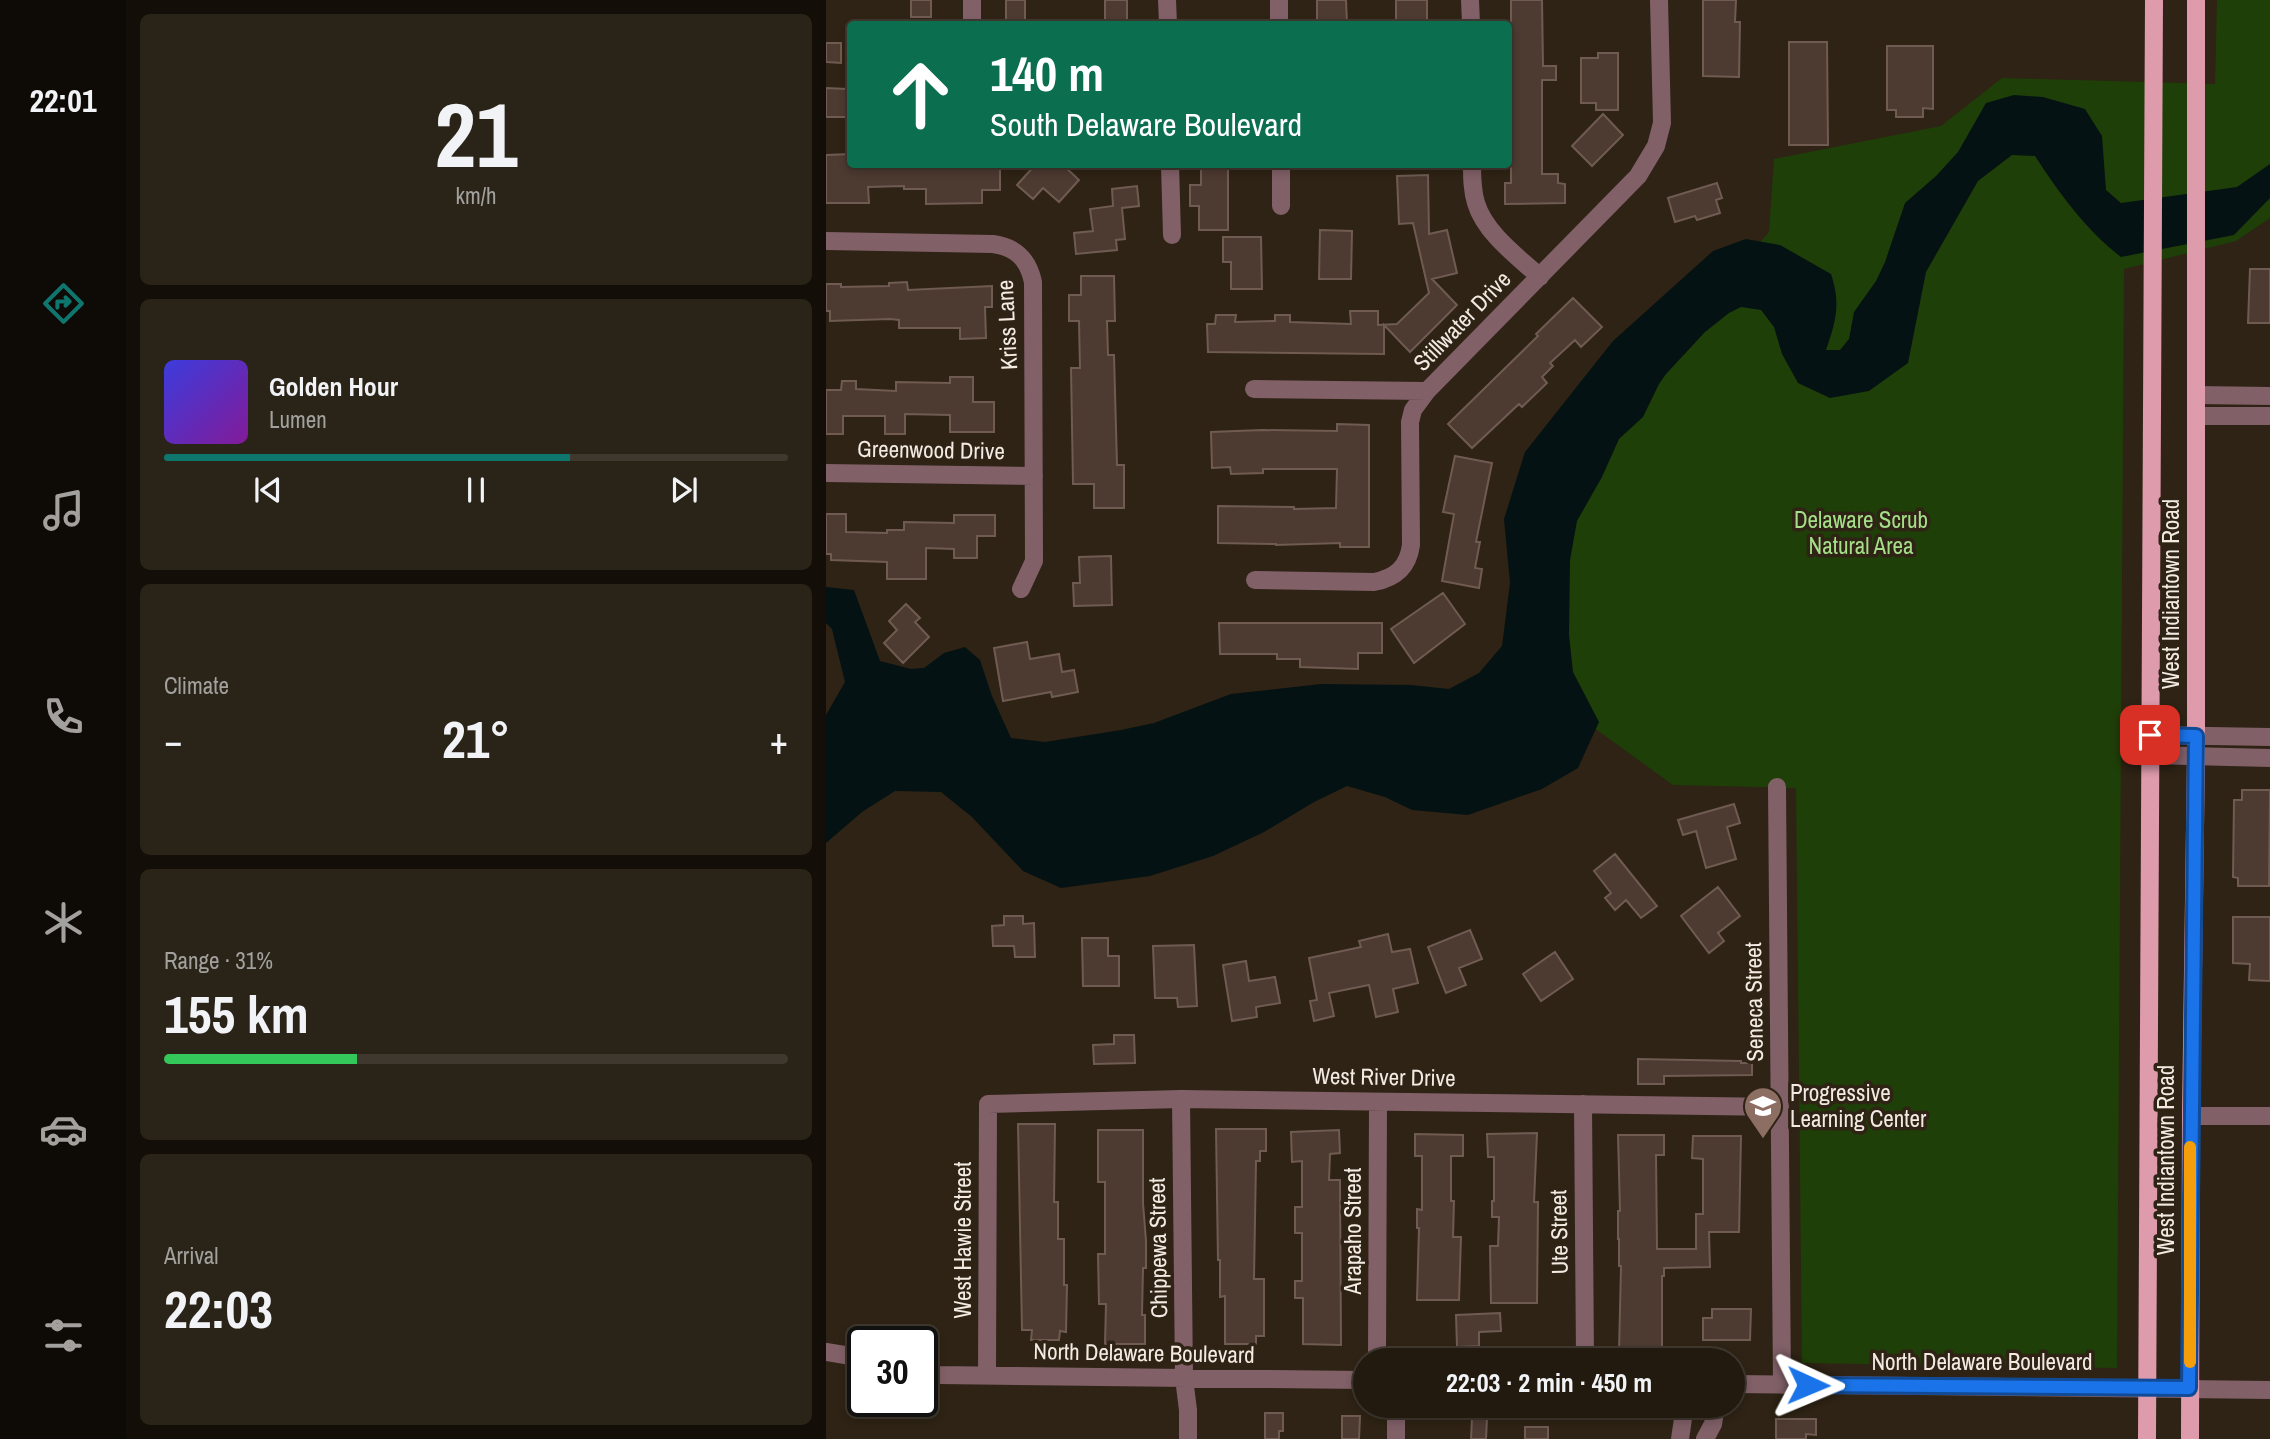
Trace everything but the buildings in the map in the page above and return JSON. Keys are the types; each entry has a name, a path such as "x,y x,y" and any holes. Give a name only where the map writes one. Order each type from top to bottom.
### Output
{"main road":[{"name":"West Indiantown Road","path":"2147,1439 2154,0"},
{"name":"West Indiantown Road","path":"2190,1439 2196,755 2196,0"}],"street":[{"path":"972,0 972,21"},
{"path":"1167,0 1168,21"},
{"path":"1279,0 1279,21"},
{"path":"1470,0 1471,21"},
{"name":"Stillwater Drive","path":"1255,580 1374,582 1396,575 1404,566 1411,545 1410,422 1413,410 1427,391 1638,176 1656,146 1662,112 1659,0"},
{"path":"1170,168 1172,235"},
{"path":"1281,168 1281,206"},
{"path":"1472,168 1472,189 1480,213 1494,233 1539,277"},
{"name":"Kriss Lane","path":"826,241 993,244 1004,245 1024,259 1033,282 1034,561 1021,589"},
{"path":"1254,389 1427,391"},
{"path":"2196,395 2270,396"},
{"path":"2196,416 2270,416"},
{"name":"Greenwood Drive","path":"826,473 1034,476"},
{"path":"2150,735 2270,737"},
{"path":"2149,755 2270,758"},
{"name":"Seneca Street","path":"1777,788 1783,1385"},
{"name":"West River Drive","path":"988,1104 1181,1099 1780,1107"},
{"name":"Chippewa Street","path":"1181,1099 1184,1378 1188,1439"},
{"name":"Arapaho Street","path":"1377,1348 1378,1102"},
{"name":"West Hawie Street","path":"987,1375 988,1104"},
{"name":"Ute Street","path":"1583,1104 1585,1348"},
{"path":"2191,1116 2270,1116"},
{"path":"826,1352 847,1355"},
{"name":"North Delaware Boulevard","path":"938,1375 1353,1380"},
{"name":"North Delaware Boulevard","path":"1745,1384 2270,1390"},
{"path":"1396,1418 1396,1439"},
{"path":"1680,1439 1683,1418"},
{"path":"1705,1439 1714,1418"}],"green space":[{"name":"Delaware Scrub Natural Area","path":"2217,0 2270,0 2270,218 2236,241 2124,269 2117,1368 1802,1363 1796,788 1673,785 1579,717 1560,632 1560,527 1671,345 1769,232 1774,159 1941,126 2002,78 2215,84"}],"shaded area":[{"path":"2014,95 2043,97 2085,109 2102,136 2106,190 2121,203 2237,187 2270,164 2270,198 2234,235 2121,257 2096,235 2074,210 2035,156 2012,155 1978,181 1926,272 1908,363 1869,391 1830,398 1798,383 1782,354 1774,327 1761,310 1741,307 1705,332 1666,374 1643,417 1619,439 1602,477 1577,521 1570,560 1569,635 1573,672 1599,722 1578,768 1542,789 1468,815 1412,810 1385,797 1347,786 1264,832 1213,856 1150,876 1061,888 1023,871 972,817 941,792 895,791 862,812 826,843 826,715 845,682 832,629 826,623 826,587 854,590 880,661 911,669 924,668 944,653 965,647 980,660 992,696 1011,738 1045,742 1121,730 1154,723 1231,694 1321,684 1411,685 1449,689 1479,673 1502,646 1510,583 1504,519 1525,452 1613,341 1713,251 1746,239 1780,245 1831,274 1836,294 1836,312 1826,350 1840,350 1849,339 1854,312 1876,281 1885,262 1905,203 1958,152 1986,103"}],"slow traffic":[{"path":"2190,1147 2190,1362"}],"place":[{"name":"Progressive Learning Center","path":"1763,1140"}],"route":[{"path":"1808,1385 2189,1388 2196,736 2150,735"}]}
